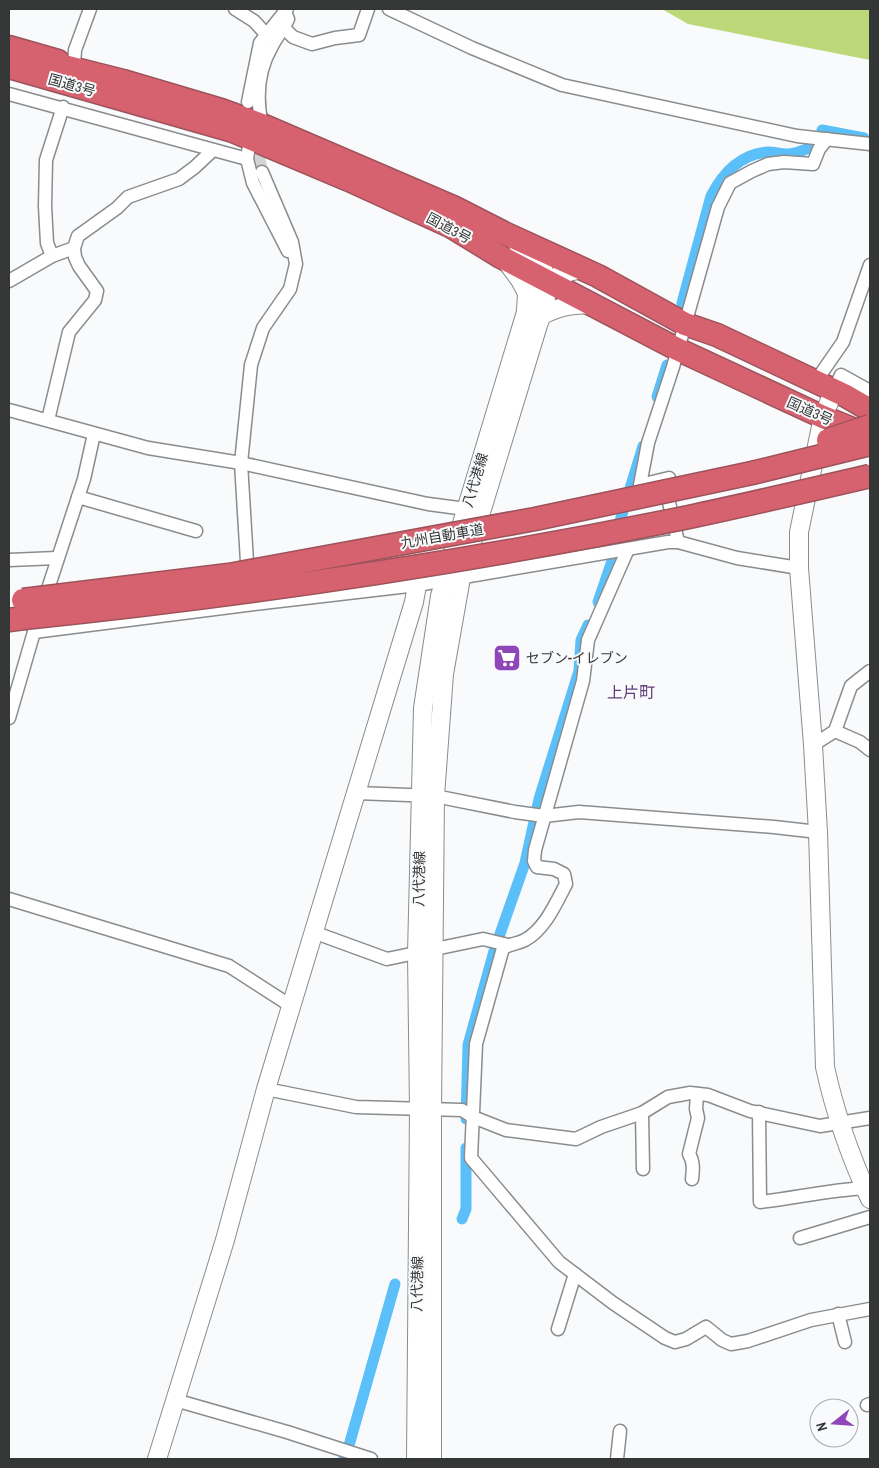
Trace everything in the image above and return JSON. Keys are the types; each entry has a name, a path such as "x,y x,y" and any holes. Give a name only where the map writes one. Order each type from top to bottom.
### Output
{"highway":[{"path":"9,47 123,80"},
{"name":"国道3号","path":"9,52 123,80 221,110 250,139 453,207 504,234 582,269 685,324 717,334 832,389 870,410"},
{"name":"国道3号","path":"9,67 233,131 349,180 452,227 501,257 677,349 823,417 870,436"},
{"path":"9,76 219,133 250,139"},
{"path":"667,491 870,426"},
{"name":"九州自動車道","path":"20,614 535,519 667,491 870,444"},
{"name":"九州自動車道","path":"20,614 229,594 413,567 689,517 870,476"},
{"path":"689,517 744,511 870,486"}],"main road":[{"path":"504,234 542,266 547,281"},
{"name":"八代港線","path":"432,1459 426,1109 428,796 423,708 440,596 453,579 538,325 527,293 511,267 501,257"},
{"name":"八代港線","path":"453,579 466,509 534,313 532,298 547,281 557,275 582,269"},
{"path":"534,313 577,303 595,305"},
{"path":"832,389 823,417 799,532 799,568 818,832 825,1067 839,1123 868,1194"},
{"path":"157,1459 225,1240 266,1089 414,602 417,585"},
{"name":"八代港線","path":"416,1459 426,1109"}],"street":[{"path":"74,65 75,50 90,9"},
{"path":"235,9 254,21 266,34"},
{"path":"284,28 293,37 312,44 335,38 359,35 368,9"},
{"path":"389,9 472,48 562,85 788,134 870,144"},
{"path":"248,102 260,43 286,10"},
{"path":"286,10 288,19 272,46 260,77 258,107 250,139 253,183 286,249 296,264"},
{"path":"9,94 213,150"},
{"path":"52,256 47,243 45,206 46,160 63,108"},
{"path":"48,420 69,332 95,300 97,291 79,266 74,248 78,236 117,208 128,197 179,179 213,150 250,139"},
{"path":"678,542 668,498 669,478 640,484 648,443 685,324 718,207 730,183 768,164 784,162 813,164 818,149 827,139"},
{"path":"254,604 247,562 242,463 251,365 263,328 290,289 296,264 292,242 262,172"},
{"path":"9,281 52,256 74,248"},
{"path":"832,389 843,342 870,265"},
{"path":"832,389 841,375 870,391"},
{"path":"9,410 148,448 242,463 420,502 466,509"},
{"path":"9,718 20,614 57,558 84,479 94,434"},
{"path":"78,497 196,531"},
{"path":"20,614 254,604 417,585 678,542 737,558 799,568"},
{"path":"628,549 588,640 583,681 535,850 534,861 537,867 554,869 564,874 566,884 542,926 526,939 503,948 476,1044 469,1115 471,1158 559,1262 613,1303 664,1338 675,1342 686,1339 706,1327 722,1340 731,1344 740,1343 811,1320 870,1309"},
{"path":"9,560 57,558"},
{"path":"813,745 835,732 851,686 870,670"},
{"path":"835,732 860,742 870,750"},
{"path":"356,793 428,796 544,816 578,812 818,832"},
{"path":"9,899 228,966 292,1006"},
{"path":"314,932 387,959 483,939 508,945"},
{"path":"266,1089 356,1107 426,1109 469,1115 506,1130 576,1139 601,1127 642,1113 668,1097 690,1093 708,1095 759,1112 820,1126 870,1118"},
{"path":"692,1179 694,1168 689,1154 698,1118 696,1110 697,1094"},
{"path":"759,1112 760,1202 792,1199 842,1190 868,1194"},
{"path":"642,1113 644,1169"},
{"path":"800,1238 870,1217"},
{"path":"558,1329 575,1274"},
{"path":"838,1314 846,1342"},
{"path":"175,1400 287,1432 371,1459"},
{"path":"617,1459 620,1431"}],"green space":[{"path":"662,9 870,9 870,60 688,24"}],"waterway":[{"path":"822,130 864,138"},
{"path":"682,303 711,196 727,172 749,156 768,152 790,154 814,146"},
{"path":"657,397 667,365"},
{"path":"613,544 643,446"},
{"path":"598,602 613,558"},
{"path":"466,1119 468,1045 494,951 525,863 539,799 579,671 581,640 588,625"},
{"path":"462,1219 466,1209 466,1148"},
{"path":"344,1459 395,1284"}],"tunnel":[{"path":"255,137 262,172"}],"place":[{"name":"セブン-イレブン","path":"507,658"}],"district":[{"name":"上片町","path":"631,692"}]}
